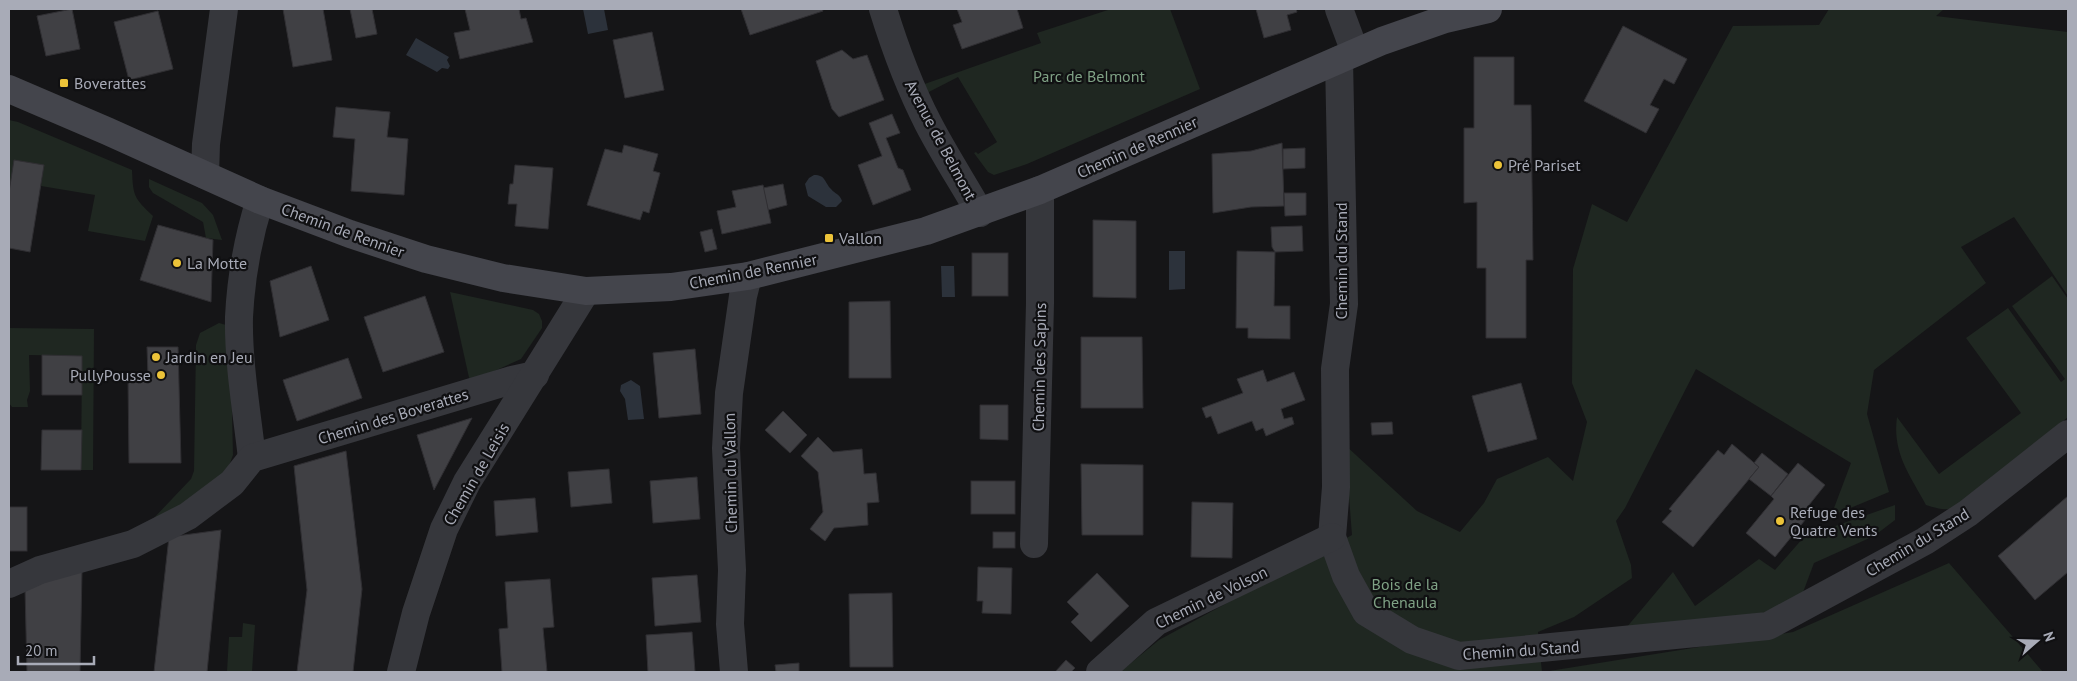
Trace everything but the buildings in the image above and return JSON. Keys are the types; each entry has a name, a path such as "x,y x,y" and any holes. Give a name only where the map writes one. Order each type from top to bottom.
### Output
{"street":[{"path":"205,175 206,144 224,9"},
{"name":"Avenue de Belmont","path":"883,9 893,43 924,115 980,213"},
{"name":"Chemin du Stand","path":"1339,9 1347,56 1344,304 1335,369 1336,486 1332,537 1346,576 1366,612 1412,640 1458,656 1768,626 1924,540 1968,513 2068,434"},
{"name":"Chemin de Rennier","path":"9,89 260,200 350,234 426,259 503,278 586,291 671,287 748,276 890,242 980,213 1040,190 1382,41 1445,19 1488,9"},
{"name":"Chemin des Sapins","path":"1034,544 1040,302 1040,190"},
{"path":"9,584 40,570 133,544 188,516 232,482 252,458 240,316 243,270 250,229 260,200"},
{"name":"Chemin du Vallon","path":"734,672 730,624 732,570 726,448 730,393 743,296 748,276"},
{"name":"Chemin de Leisis","path":"401,672 416,613 444,529 467,482 586,291"},
{"name":"Chemin des Boverattes","path":"252,458 512,380 535,375"},
{"name":"Chemin de Volson","path":"1100,672 1156,622 1332,537"}],"green space":[{"name":"Parc de Belmont","path":"1111,9 1170,9 1200,89 1027,164 994,175 988,172 974,153 978,154 997,142 958,77 923,95 919,86 1041,43 1037,33"},
{"name":"Bois de la Chenaula","path":"1829,9 1944,9 1936,16 2068,32 2068,296 2014,217 1961,247 1986,283 1874,370 1867,414 1889,492 1831,516 1851,463 1696,369 1625,508 1616,521 1631,565 1632,578 1574,617 1538,632 1542,672 1120,672 1159,640 1352,535 1345,445 1417,511 1460,532 1484,503 1497,479 1548,457 1573,481 1587,422 1572,383 1573,269 1592,204 1627,222 1733,26 1819,25"},
{"path":"9,120 18,122 132,170 136,196 153,216 145,241 88,231 95,195 41,186 44,165 14,160 9,192"},
{"path":"149,179 202,203 213,215 222,240 206,238 203,222 153,193 149,187"},
{"path":"2052,276 2068,299 2068,417 1962,504 1952,509 1941,509 1926,505 1908,473 1900,453 1896,430 1897,417 1939,474 2021,413 1966,338 2008,308 2061,382 2065,379 2012,306"},
{"path":"450,292 533,310 539,314 542,328 521,359 470,382"},
{"path":"219,323 226,325 230,329 233,455 227,471 195,502 153,519 191,479 194,471 196,345 200,333"},
{"path":"9,328 94,329 93,470 81,470 82,356 29,355 30,391 27,400 28,407 12,407 9,403"},
{"path":"1895,505 1895,520 1874,536 1814,563 1802,595 1776,612 1621,634 1673,572 1695,606 1759,559 1775,570 1804,537"},
{"path":"1949,563 2043,672 1543,672 1793,632"},
{"path":"243,623 255,625 252,672 227,672 229,637 242,637"}],"shaded area":[{"path":"583,9 604,9 608,30 588,34"},
{"path":"416,38 449,57 447,60 450,66 448,69 442,68 437,72 406,55"},
{"path":"814,175 821,176 840,197 842,201 836,207 826,207 808,196 805,184"},
{"path":"1169,251 1185,251 1185,289 1169,290"},
{"path":"941,266 954,266 955,297 942,297"},
{"path":"631,380 640,386 644,419 628,420 625,399 620,391 621,385"}],"place":[{"name":"Boverattes","path":"64,83"},
{"name":"Pré Pariset","path":"1498,165"},
{"name":"Vallon","path":"829,238"},
{"name":"La Motte","path":"177,263"},
{"name":"Jardin en Jeu","path":"156,357"},
{"name":"PullyPousse","path":"161,375"},
{"name":"Refuge des Quatre Vents","path":"1780,521"}]}
